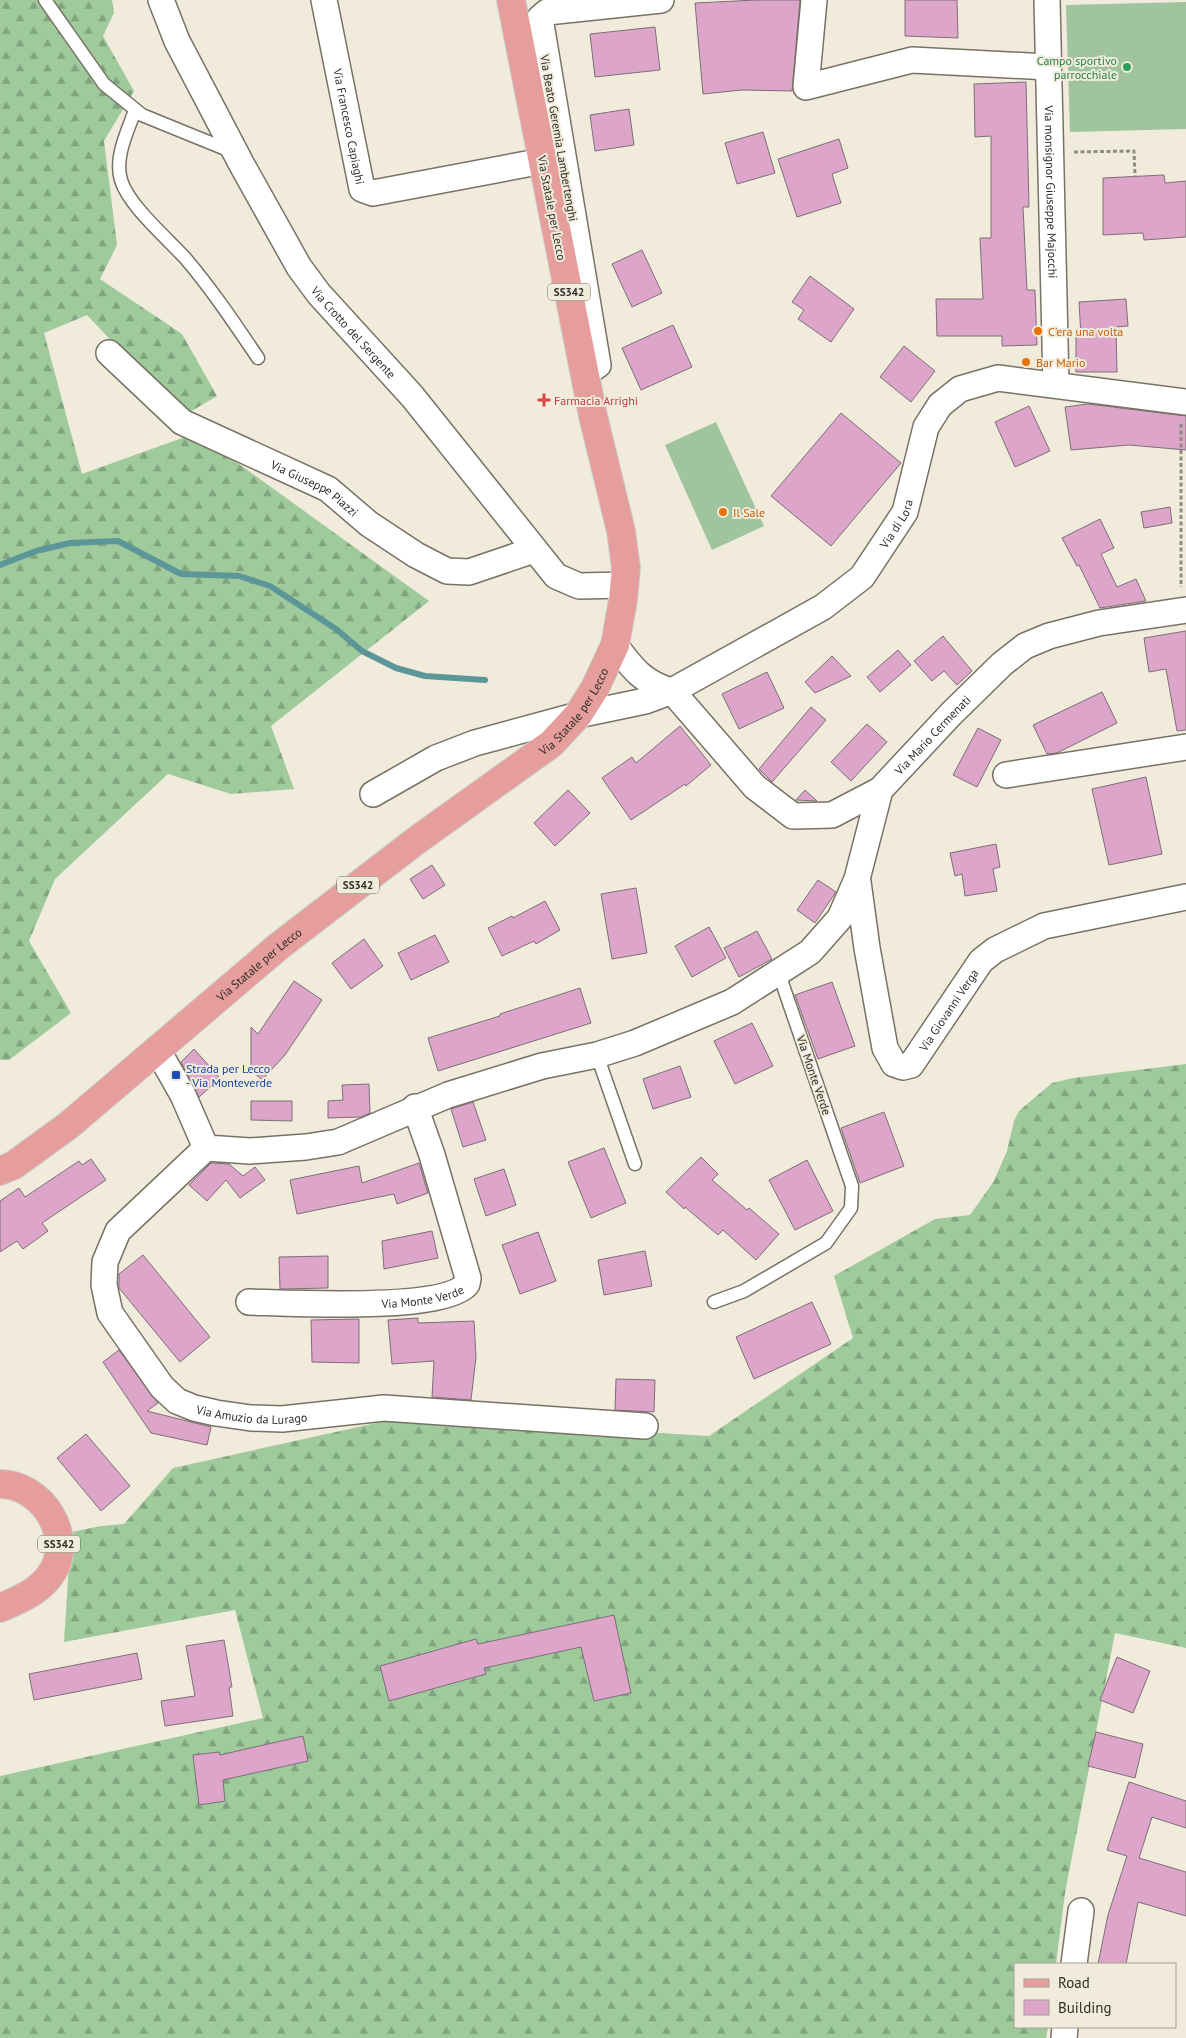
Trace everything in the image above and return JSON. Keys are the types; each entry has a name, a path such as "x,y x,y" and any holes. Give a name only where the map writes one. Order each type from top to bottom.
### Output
{"main road":[{"name":"Via Statale per Lecco","path":"0,1171 14,1164 69,1125 279,946 417,840 551,744 578,715 595,688 615,645 626,568 621,531 585,374 511,0"},
{"name":"SS342","path":"0,1484 24,1491 41,1501 51,1513 58,1532 59,1552 54,1569 34,1592 0,1608"}],"street":[{"name":"Via Crotto del Sergente","path":"161,0 177,41 236,153 299,267 318,294 412,396 556,576 579,586 624,585"},
{"name":"Via Francesco Capiaghi","path":"324,0 362,189 373,193 543,161"},
{"name":"Via Beato Geremia Lambertenghi","path":"585,374 598,365 540,18 547,12 656,0"},
{"path":"814,0 806,87 912,60 1048,67"},
{"name":"Via monsignor Giuseppe Majocchi","path":"1047,0 1056,384"},
{"name":"Via Giuseppe Piazzi","path":"110,353 182,422 328,489 369,524 416,555 447,571 469,572 534,550"},
{"name":"Via di Lora","path":"373,794 436,758 474,743 578,715 645,701 672,690 823,607 862,577 905,512 926,427 940,405 960,389 998,378 1183,401"},
{"name":"Via Mario Cermenati","path":"778,971 810,952 840,918 857,879 880,790 951,714 1002,664 1025,646 1050,636 1099,623 1184,610"},
{"path":"615,645 633,669 656,687 672,690 755,787 792,816 832,814 880,790"},
{"path":"1006,775 1186,747"},
{"name":"Via Giovanni Verga","path":"857,879 867,948 886,1048 894,1064 904,1067 911,1065 982,961 995,950 1044,926 1186,897"},
{"path":"157,1049 183,1095 206,1148 250,1151 306,1147 338,1142 415,1107 542,1066 597,1055 642,1040 732,1002 778,971"},
{"name":"Via Monte Verde","path":"248,1302 379,1304 448,1295 460,1291 468,1284 468,1278 432,1155 415,1107"},
{"name":"Via Amuzio da Lurago","path":"206,1148 118,1231 107,1252 104,1268 105,1296 110,1313 162,1387 176,1400 194,1408 251,1418 282,1419 384,1408 645,1426"},
{"path":"1074,1963 1082,1911"}],"lane":[{"path":"45,0 104,84 142,115 236,153"},
{"path":"136,110 118,161 121,181 141,212 185,258 222,303 258,358"},
{"name":"Via Monte Verde","path":"714,1302 744,1291 826,1243 851,1208 852,1186 778,971"},
{"path":"597,1055 635,1164"}],"path":[{"path":"1050,151 1134,151 1135,176"},
{"path":"1183,401 1184,610"}],"green space":[{"path":"0,0 112,0 114,13 103,36 134,91 104,141 117,245 100,279 182,334 217,396 183,416 87,315 44,333 82,474 196,433 429,601 271,726 294,789 231,794 168,774 55,879 29,941 71,1013 9,1060 0,1060"},
{"name":"Campo sportivo parrocchiale","path":"1186,2 1186,129 1070,132 1066,5"},
{"path":"716,422 764,526 712,550 665,445"},
{"path":"1186,1064 1186,1648 1115,1633 1065,1893 1056,1963 1014,1963 1014,2028 1048,2028 1046,2038 0,2038 0,1776 263,1718 235,1610 64,1642 71,1532 124,1524 173,1468 399,1418 709,1436 853,1338 834,1276 935,1219 970,1215 994,1181 1007,1151 1014,1121 1019,1111 1052,1083 1073,1078"}],"building":[{"path":"800,0 792,91 742,90 703,94 695,3"},
{"path":"905,0 957,0 958,38 905,36"},
{"path":"655,27 660,70 595,77 590,34"},
{"path":"1026,82 1029,207 1023,207 1027,290 1035,290 1037,345 1002,346 1002,336 937,336 936,299 983,299 980,238 991,238 991,136 975,137 974,84"},
{"path":"629,109 634,145 595,151 590,115"},
{"path":"763,132 775,173 737,184 725,143"},
{"path":"839,139 848,168 832,174 841,203 797,217 778,159"},
{"path":"1164,175 1165,183 1186,181 1186,237 1144,240 1143,233 1103,235 1103,178"},
{"path":"642,250 662,293 632,307 612,264"},
{"path":"810,276 854,309 831,342 798,319 804,310 792,302"},
{"path":"1126,299 1128,326 1116,327 1117,372 1076,372 1076,337 1081,337 1079,302"},
{"path":"673,325 692,367 641,390 622,348"},
{"path":"904,346 935,371 911,402 880,377"},
{"path":"1088,404 1186,416 1186,450 1129,445 1071,450 1065,407"},
{"path":"1029,406 1050,451 1015,467 995,422"},
{"path":"841,413 901,463 831,546 771,496"},
{"path":"1170,507 1172,523 1144,528 1141,512"},
{"path":"1100,519 1114,548 1101,554 1117,587 1136,579 1146,601 1100,608 1079,565 1077,566 1062,538"},
{"path":"1186,631 1186,730 1177,731 1166,669 1149,672 1144,638"},
{"path":"943,636 972,671 957,685 944,671 932,681 914,661"},
{"path":"898,650 911,665 880,692 867,677"},
{"path":"832,656 851,676 815,693 805,682"},
{"path":"767,672 784,708 739,729 722,694"},
{"path":"1102,692 1117,723 1057,753 1047,754 1033,725"},
{"path":"811,707 826,720 772,782 759,769"},
{"path":"867,724 887,742 851,781 831,762"},
{"path":"680,726 711,765 686,786 685,784 631,820 602,778 632,757 636,763"},
{"path":"978,728 1001,740 977,787 953,775"},
{"path":"1146,777 1162,854 1109,865 1092,789"},
{"path":"568,790 590,813 555,846 534,823"},
{"path":"805,790 817,801 796,800"},
{"path":"996,844 1000,867 993,869 997,891 965,896 962,874 955,876 950,853"},
{"path":"432,865 445,885 423,899 410,879"},
{"path":"818,880 836,892 815,923 797,910"},
{"path":"636,888 647,953 612,959 601,894"},
{"path":"545,901 560,930 536,944 534,941 502,956 488,928 512,916 513,918"},
{"path":"709,927 726,958 692,977 675,946"},
{"path":"757,931 772,959 739,977 724,948"},
{"path":"435,935 449,962 411,980 398,953"},
{"path":"364,939 383,966 351,989 332,963"},
{"path":"294,981 322,1000 285,1055 262,1080 251,1070 251,1027 258,1034"},
{"path":"832,982 855,1046 818,1059 795,995"},
{"path":"580,988 591,1023 438,1071 428,1038 500,1016 500,1014"},
{"path":"752,1023 773,1066 735,1084 714,1041"},
{"path":"194,1049 220,1078 199,1097 181,1062"},
{"path":"680,1066 691,1097 653,1109 643,1079"},
{"path":"369,1084 370,1113 361,1117 328,1118 328,1101 343,1100 342,1085"},
{"path":"251,1101 292,1101 292,1121 251,1120"},
{"path":"473,1102 486,1140 463,1147 451,1109"},
{"path":"884,1112 904,1166 860,1183 841,1128"},
{"path":"604,1148 626,1203 591,1218 568,1162"},
{"path":"701,1157 718,1174 712,1180 779,1234 756,1260 723,1230 718,1235 685,1207 684,1209 666,1192"},
{"path":"91,1159 106,1180 42,1223 48,1231 23,1249 17,1241 0,1252 0,1201 19,1188 25,1197 79,1161 82,1165"},
{"path":"807,1160 833,1211 795,1230 769,1180"},
{"path":"211,1163 229,1164 243,1176 255,1167 265,1180 240,1198 226,1180 207,1201 189,1185"},
{"path":"419,1163 428,1193 397,1204 394,1194 297,1214 290,1180 359,1166 362,1183"},
{"path":"504,1169 516,1205 486,1216 474,1179"},
{"path":"432,1231 438,1258 384,1269 382,1241"},
{"path":"538,1232 556,1281 520,1294 502,1245"},
{"path":"645,1251 652,1286 604,1295 598,1260"},
{"path":"143,1255 210,1337 180,1362 119,1288 119,1274"},
{"path":"328,1256 328,1288 280,1289 279,1257"},
{"path":"812,1302 831,1344 754,1379 736,1337"},
{"path":"418,1318 418,1323 474,1321 476,1357 471,1400 432,1397 434,1361 392,1364 388,1320"},
{"path":"359,1319 359,1363 312,1362 311,1320"},
{"path":"119,1350 158,1403 147,1411 211,1427 207,1445 151,1433 103,1362"},
{"path":"616,1379 655,1380 654,1412 615,1410"},
{"path":"86,1434 130,1486 101,1511 57,1458"},
{"path":"614,1615 631,1693 594,1701 581,1647 484,1668 486,1674 389,1701 380,1666 476,1639 478,1644"},
{"path":"224,1640 232,1687 229,1687 233,1716 165,1726 161,1701 195,1696 186,1646"},
{"path":"137,1653 142,1679 34,1700 29,1674"},
{"path":"1117,1657 1150,1671 1133,1713 1100,1700"},
{"path":"1096,1732 1143,1744 1135,1778 1088,1766"},
{"path":"303,1736 308,1761 223,1780 225,1801 199,1805 193,1755 219,1752 220,1755"},
{"path":"1129,1782 1186,1801 1186,1828 1152,1817 1139,1858 1186,1872 1186,1916 1138,1902 1126,1963 1098,1963 1108,1915 1127,1856 1107,1850"}],"waterway":[{"path":"0,565 36,551 70,543 118,541 181,574 239,576 270,586 336,629 362,651 396,668 425,676 485,680"}],"place":[{"name":"Campo sportivo parrocchiale","path":"1127,67"},
{"name":"C'era una volta","path":"1038,331"},
{"name":"Bar Mario","path":"1026,362"},
{"name":"Farmacia Arrighi","path":"544,400"},
{"name":"Il Sale","path":"723,512"},
{"name":"Strada per Lecco - Via Monteverde","path":"176,1075"}]}
